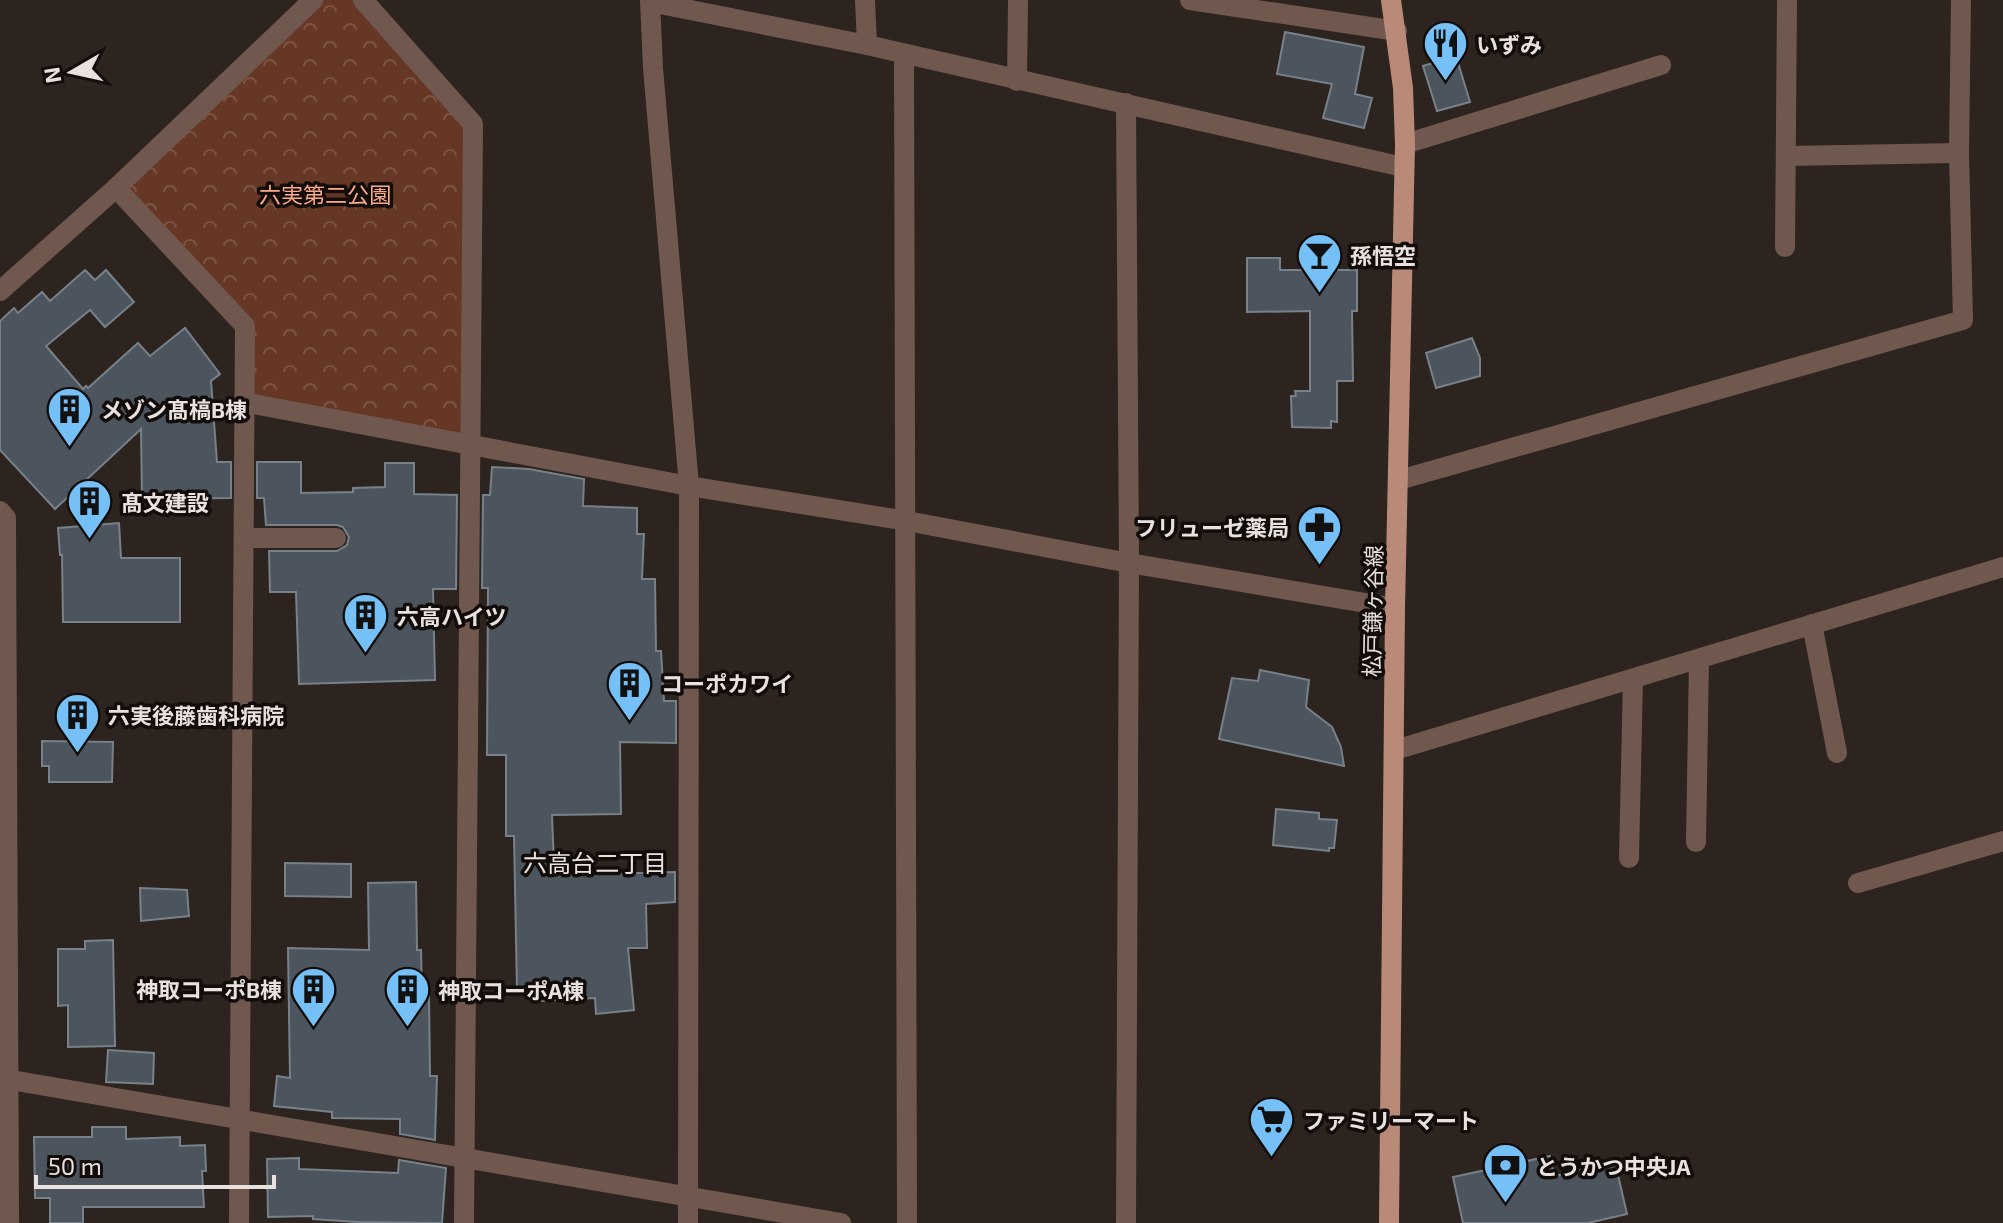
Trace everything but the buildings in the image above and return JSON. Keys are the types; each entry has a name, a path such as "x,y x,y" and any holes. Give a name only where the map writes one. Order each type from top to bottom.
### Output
{"main road":[{"name":"松戸鎌ヶ谷線","path":"1389,1223 1395,608 1405,144 1397,31 1391,0"}],"street":[{"path":"0,291 116,188 313,0"},
{"path":"363,0 473,124 464,1223"},
{"path":"865,0 867,45"},
{"path":"1017,81 1018,0"},
{"path":"1190,0 1397,31"},
{"path":"1785,247 1787,0"},
{"path":"1399,480 1963,320 1959,153 1961,0"},
{"path":"688,1223 689,486 650,1 867,45 1403,167"},
{"path":"904,55 907,1223"},
{"path":"1405,144 1661,65"},
{"path":"1126,103 1129,563 1126,1223"},
{"path":"1786,156 1959,153"},
{"path":"116,188 245,326 239,1223"},
{"path":"243,402 689,486 907,521 1395,608"},
{"path":"0,511 6,518 4,1079 9,1223"},
{"path":"244,538 336,538"},
{"path":"1395,750 2003,567"},
{"path":"1812,624 1837,753"},
{"path":"1696,842 1699,659"},
{"path":"1629,858 1633,679"},
{"path":"1858,883 2003,841"},
{"path":"4,1079 841,1223"}],"green space":[{"name":"六実第二公園","path":"313,0 363,0 473,124 470,445 243,402 245,326 116,188"}],"place":[{"name":"いずみ","path":"1445,83"},
{"name":"孫悟空","path":"1319,294"},
{"name":"メゾン髙槁B棟","path":"70,448"},
{"name":"髙文建設","path":"90,541"},
{"name":"フリューゼ薬局","path":"1320,566"},
{"name":"六高ハイツ","path":"366,655"},
{"name":"コーポカワイ","path":"630,722"},
{"name":"六実後藤歯科病院","path":"77,754"},
{"name":"神取コーポB棟","path":"313,1028"},
{"name":"神取コーポA棟","path":"407,1029"},
{"name":"ファミリーマート","path":"1272,1159"},
{"name":"とうかつ中央JA","path":"1505,1205"}],"district":[{"name":"六高台二丁目","path":"595,862"}]}
